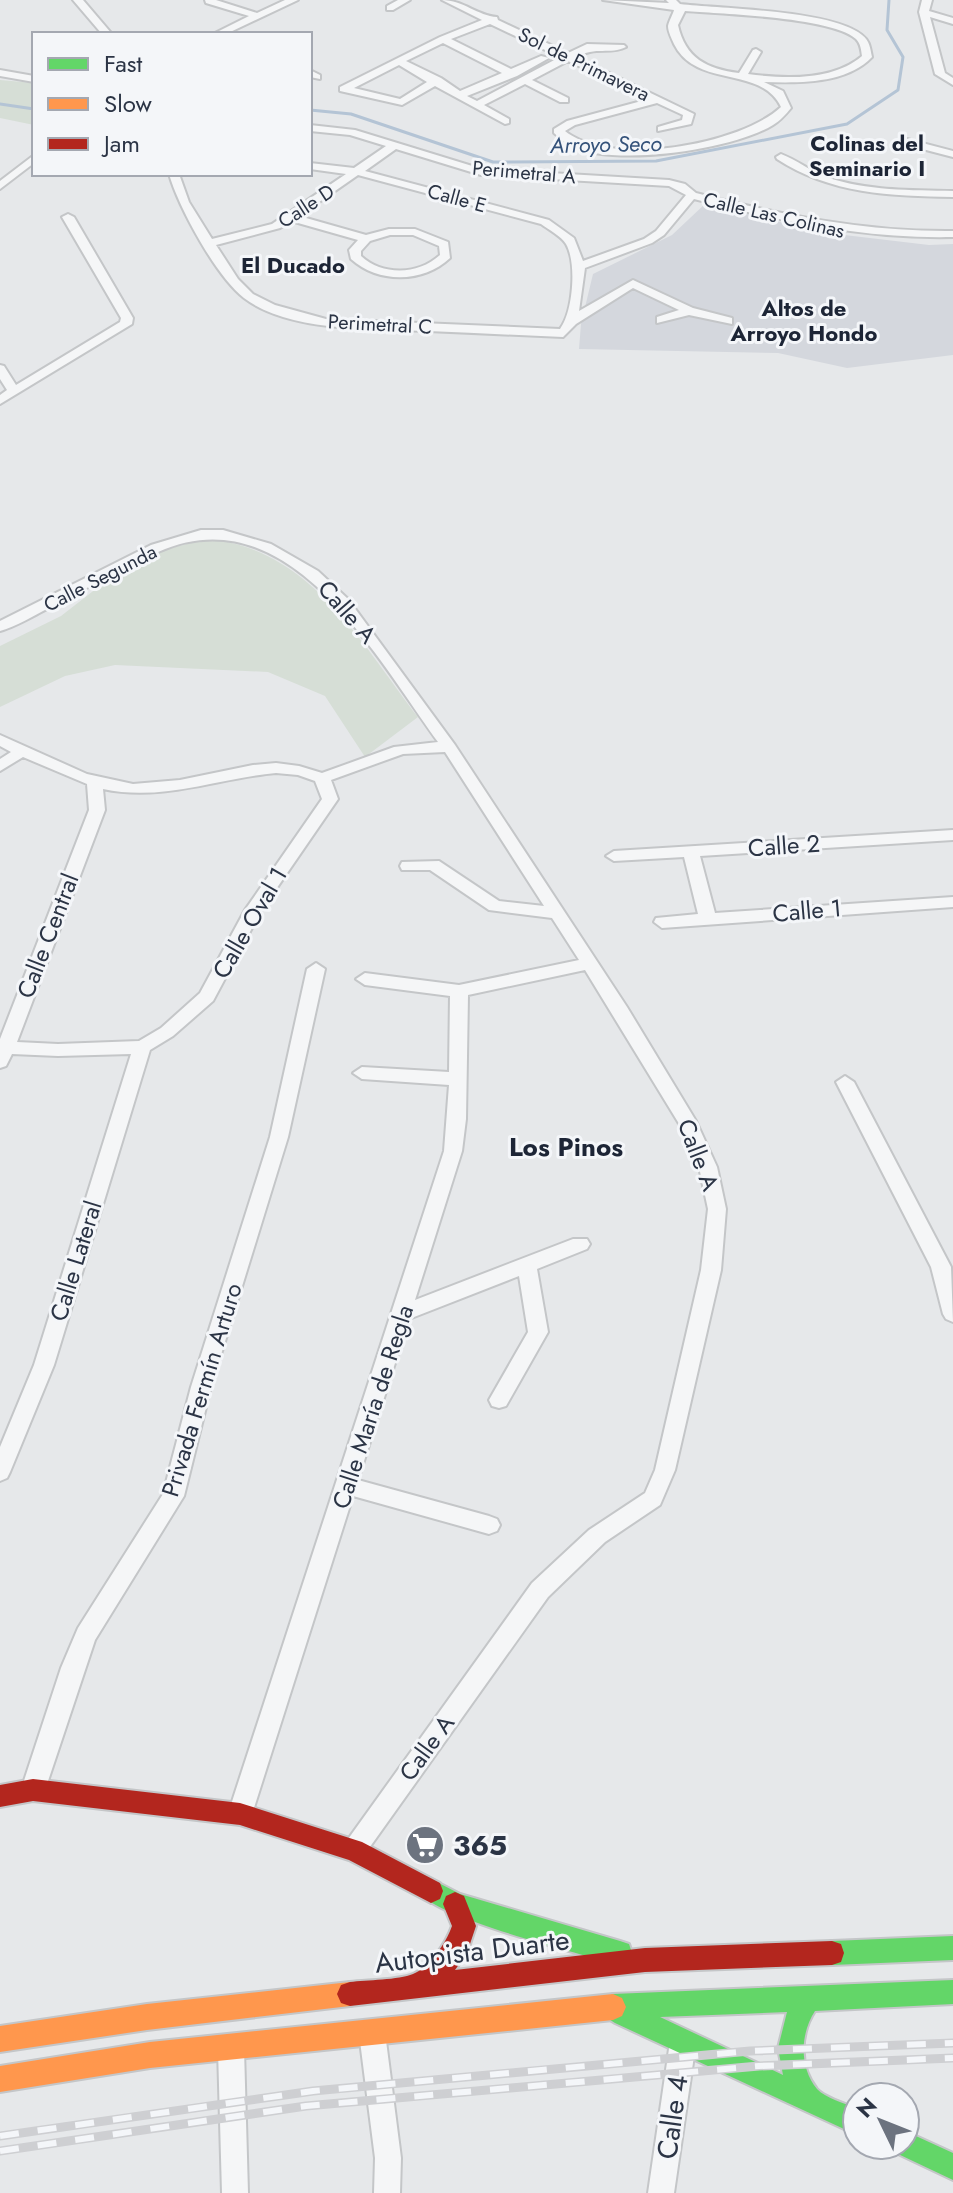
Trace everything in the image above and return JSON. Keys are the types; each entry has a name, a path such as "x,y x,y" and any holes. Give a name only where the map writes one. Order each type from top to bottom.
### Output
{"main road":[{"path":"0,1796 33,1790 240,1814 354,1850 455,1904 523,1927 645,1960"},
{"path":"418,1986 438,1969 458,1944 464,1926 455,1904"},
{"name":"Autopista Duarte","path":"0,2039 147,2017 645,1960 953,1948"},
{"path":"0,2079 150,2055 608,2007 953,1992"},
{"path":"808,1998 790,2026 788,2045 791,2069 809,2099"},
{"path":"608,2007 841,2114"},
{"path":"921,2152 953,2167"}],"street":[{"path":"78,0 105,32"},
{"path":"222,32 293,0"},
{"path":"390,8 405,0"},
{"name":"Sol de Primavera","path":"447,0 494,19 689,114 687,122 662,129"},
{"path":"608,0 680,10 776,12 850,31 864,42 867,57 851,72 825,78 743,75 702,67 690,59 677,41 673,25 680,10"},
{"path":"671,0 680,10"},
{"path":"927,0 924,12 940,47 940,74 953,82"},
{"path":"209,1 257,16"},
{"path":"924,12 953,21"},
{"path":"437,80 402,102 344,89 443,39 494,19"},
{"path":"235,26 253,29"},
{"path":"443,39 513,74"},
{"path":"479,104 589,46 621,47"},
{"path":"462,94 557,52"},
{"path":"743,75 756,52"},
{"path":"400,62 462,94 505,121"},
{"path":"0,73 32,79"},
{"path":"657,100 571,123 562,127 560,136 579,146 646,151 688,148 755,132 784,113 786,102 770,88 743,75"},
{"path":"527,81 564,100"},
{"name":"Perimetral A","path":"312,128 351,132 481,172 655,181 681,186 692,195"},
{"path":"907,142 953,154"},
{"name":"Calle D","path":"209,243 257,234 291,217 394,146"},
{"path":"781,157 800,171 837,185 892,193 953,194"},
{"path":"0,186 32,160"},
{"name":"Calle E","path":"312,166 358,172 545,222 565,233 579,266"},
{"name":"Perimetral C","path":"175,176 183,202 234,281 249,296 294,316 326,323 563,333 572,321"},
{"path":"572,321 579,266 648,241 660,233 692,195"},
{"name":"Calle Las Colinas","path":"692,195 851,233 953,234"},
{"path":"0,400 126,324 127,318 68,217"},
{"path":"291,217 366,239 402,231 428,234 444,244 446,256 421,271 380,271 355,257 358,244 366,239"},
{"path":"572,321 633,283 689,311 728,321"},
{"path":"661,320 689,311"},
{"path":"0,369 14,391"},
{"name":"Calle Segunda","path":"0,627 156,548 201,534"},
{"name":"Calle A","path":"201,534 223,534 254,543 313,574 343,602 450,748 590,963 687,1121 708,1167 717,1209 711,1270 665,1470 653,1499 597,1536 540,1590 354,1850"},
{"path":"0,740 95,783 135,789 292,768 322,778 424,743 450,748"},
{"path":"0,766 22,751"},
{"name":"Calle Oval 1","path":"142,1047 189,1015 207,997 253,910 330,799 322,778"},
{"path":"95,783 97,810 135,789"},
{"name":"Calle Central","path":"1,1053 97,810"},
{"name":"Calle 2","path":"614,856 953,835"},
{"path":"691,852 708,919"},
{"path":"408,866 433,865 495,906 558,913"},
{"name":"Calle 1","path":"662,922 953,902"},
{"path":"365,979 459,991 590,963"},
{"name":"Privada Fermín Arturo","path":"33,1790 72,1668 86,1635 173,1496 201,1387 279,1137 316,969"},
{"name":"Calle María de Regla","path":"240,1814 453,1151 459,991"},
{"path":"1,1053 142,1047"},
{"name":"Calle Lateral","path":"0,1472 44,1365 142,1047"},
{"path":"362,1073 458,1079"},
{"path":"845,1082 941,1267 953,1314"},
{"path":"403,1313 580,1244"},
{"path":"499,1400 538,1332 527,1265"},
{"path":"347,1486 489,1525"},
{"path":"372,2031 388,2158 387,2193"},
{"name":"Calle 4","path":"661,2193 683,2042"},
{"path":"231,2046 235,2193"}],"shaded area":[{"path":"0,80 32,83 32,125 0,118"},
{"path":"706,203 819,232 929,245 953,244 953,355 847,368 778,353 579,349 581,324 593,274 672,235"},
{"path":"207,539 243,546 275,560 304,580 353,631 418,717 365,757 325,696 268,672 115,665 65,676 0,707 0,646 61,616 115,574 167,549"}],"waterway":[{"name":"Arroyo Seco","path":"312,110 351,114 493,162 656,161 847,124 898,90 903,57 887,30 889,0"},
{"name":"Arroyo Seco","path":"0,104 32,109"}],"railway":[{"path":"0,2136 313,2091 750,2051 953,2043"},
{"path":"0,2151 306,2106 759,2066 953,2058"}],"traffic: fast":[{"path":"431,1891 455,1904 620,1953"},
{"path":"832,1953 953,1948"},
{"path":"613,2007 953,1992"},
{"path":"808,1998 794,2024 790,2048 796,2073 809,2099"},
{"path":"624,2014 841,2115"},
{"path":"921,2152 953,2167"}],"traffic: slow":[{"path":"0,2039 147,2017 350,1994"},
{"path":"0,2079 150,2055 613,2007"}],"traffic: jam":[{"path":"0,1796 33,1790 240,1814 354,1850 431,1891"},
{"path":"422,1983 445,1962 458,1944 464,1926 455,1904"},
{"path":"350,1994 645,1960 832,1953"}],"place":[{"name":"365","path":"425,1845"}],"district":[{"name":"Colinas del Seminario I","path":"867,156"},
{"name":"El Ducado","path":"293,265"},
{"name":"Altos de Arroyo Hondo","path":"804,320"},
{"name":"Los Pinos","path":"566,1147"}]}
